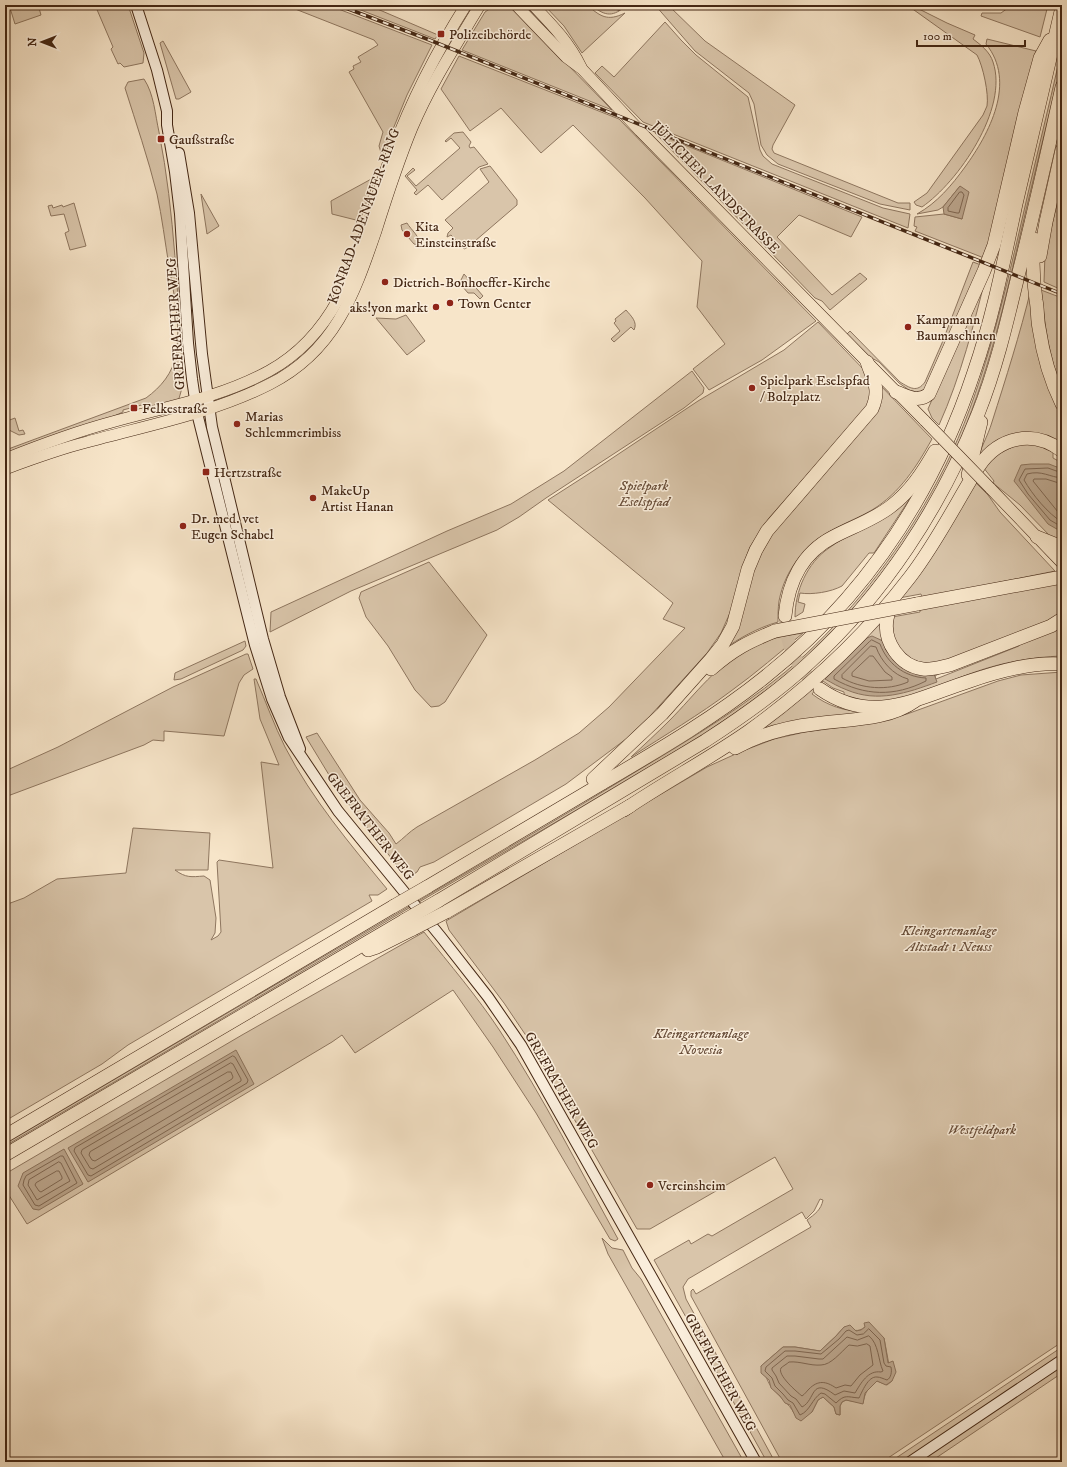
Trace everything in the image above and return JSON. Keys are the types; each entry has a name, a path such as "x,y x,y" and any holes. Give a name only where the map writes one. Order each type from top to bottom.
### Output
{"highway":[{"path":"5,1136 696,727 749,689 799,648 827,622 854,592 878,561 908,517 930,479 950,438 963,404 975,371 986,332 1062,7"},
{"path":"896,392 917,399 924,398 929,394 984,271 999,225 1024,112 1040,58 1057,27"},
{"path":"409,925 438,901 705,741 743,716 810,663 839,635 868,602 895,566 921,527 943,489 962,451 984,398 1003,336 1039,192 1062,87"},
{"path":"1036,301 1042,242 1062,150"},
{"path":"785,616 791,585 804,561 813,551 823,542 869,520 890,507 906,493 918,479 936,450 946,428 978,338 1016,181 1027,156"},
{"path":"1039,192 1032,263 1033,284 1038,326 1043,351 1050,375 1062,404"},
{"path":"593,779 662,714 723,644 732,626 748,569 756,550 767,531 872,409 876,400 877,390 867,362"},
{"path":"963,492 970,472 981,422 984,398"},
{"path":"624,810 721,749 775,712 804,689 834,661 893,598 912,575 931,547 986,456 1005,443 1015,440 1036,439 1048,443 1062,452"},
{"path":"1037,537 1056,548"},
{"path":"519,832 540,811 593,779 619,761 640,743 705,675 729,654 751,640 775,631 1062,577"},
{"path":"893,598 887,619 886,631 889,641 893,649 906,663 922,669 950,665 1051,626 1062,619"},
{"path":"820,689 841,701 860,706 894,706 915,701 969,681 1006,670 1036,665 1062,664"},
{"path":"5,1155 344,957 409,925 446,912 742,744 764,735 813,724 882,715 904,709 915,701"}],"main road":[{"name":"GREFRATHER WEG","path":"136,5 157,70 176,140 189,213 200,342 209,409 238,539 263,639 280,696 304,758"},
{"name":"KONRAD-ADENAUER-RING","path":"5,459 83,431 208,397 252,379 283,362 313,337 336,305 353,267 392,150 412,102 445,38 466,5"},
{"name":"KONRAD-ADENAUER-RING","path":"5,469 64,448 209,409 256,391 285,375 309,357 333,331 343,314 359,278 397,167 419,113 431,87 480,5"},
{"name":"JÜLICHER LANDSTRASSE","path":"516,5 566,57 582,70 1037,537"},
{"name":"JÜLICHER LANDSTRASSE","path":"532,5 559,32 574,51 582,70"},
{"name":"GREFRATHER WEG","path":"167,111 167,125 180,214 188,343 197,412 262,670 280,720 289,738 304,758 338,811 446,943 488,997 521,1045 756,1462"},
{"path":"1056,548 1062,563"},
{"path":"910,1462 1062,1360"},
{"path":"748,1449 757,1453 762,1462"}],"green space":[{"path":"20,5 32,5 33,9 39,8 41,15 15,24 10,8"},
{"path":"95,5 128,5 144,53 143,63 124,67 120,63 118,64 111,49 113,47"},
{"path":"285,5 328,5 432,45 407,95 382,156 379,146 383,132 349,72 354,69 353,66 361,62 358,57 378,45 374,40"},
{"path":"348,5 368,5 438,35 435,39"},
{"path":"497,5 509,5 612,110 462,50 485,12"},
{"path":"544,5 587,5 600,15 608,17 619,16 625,13 582,53 564,26"},
{"path":"591,5 611,5 619,11 609,14 601,12"},
{"path":"655,5 668,5 705,41 795,105 773,145 772,149 774,153 898,203 910,203 910,210 880,204 778,164 767,155 761,145 754,104 749,93 695,51"},
{"path":"907,5 911,5 975,35 973,39 985,49 992,58 996,81 994,101 987,122 977,143 965,163 951,180 936,196 922,207 916,205 914,202 927,193 983,115 987,106 987,95 983,73 977,55"},
{"path":"1012,5 1048,5 1040,37 981,16 982,13 1001,13"},
{"path":"665,22 696,55 748,97 760,150 763,156 772,164 883,208 910,214 908,228 643,122 595,73 602,66 614,77"},
{"path":"987,39 1036,51 1019,113 991,239 984,258 915,231 917,227 914,226 915,217 944,214 962,219 960,186 943,207 938,210 917,214 938,199 955,180 974,154 990,124 996,107 999,91 999,75 995,59 986,44"},
{"path":"163,41 191,92 179,99 176,99 160,43"},
{"path":"1062,48 1059,74 1002,311 977,397 966,425 928,504 898,551 882,574 827,637 766,691 722,722 676,751 5,1146 5,1144 607,789 722,719 785,672 824,636 861,595 894,552 924,506 951,453 964,423 985,362 1003,300"},
{"path":"459,56 619,119 816,321 762,360 709,390 693,369 725,344 697,307 702,261 645,198 573,125 541,153 501,108 470,131 441,89"},
{"path":"144,79 150,91 155,111 169,193 184,381 178,402 150,406 149,403 123,410 123,412 105,420 5,454 5,451 11,448 146,398 166,379 172,367 176,354 178,332 175,299 162,221 157,194 125,88 128,82"},
{"path":"463,132 471,142 469,146 470,148 474,147 488,164 479,167 442,200 428,185 416,195 414,193 417,190 405,176 413,168 415,170 407,176 416,186 460,148 451,138 446,142 445,141 454,133"},
{"path":"655,133 862,217 851,237 799,215 777,237 832,295 860,273 867,279 830,310 822,301 815,298"},
{"path":"490,166 517,200 517,205 464,249 451,235 447,237 448,233 453,228 445,220 489,182 480,169"},
{"path":"375,177 360,221 332,214 331,201"},
{"path":"1062,183 1062,290 1044,282 1045,254"},
{"path":"201,194 219,226 207,234"},
{"path":"74,203 86,246 70,250 65,233 69,231 64,214 51,216 48,206 52,205 53,208 62,205 63,207"},
{"path":"407,223 419,239 419,245 414,244 402,230 401,225"},
{"path":"973,262 981,265 924,390 916,392 909,390 899,383 879,362 870,357 847,334 850,331 900,382 910,388 919,387 925,382 942,343"},
{"path":"987,272 960,369 939,425 932,418 928,409"},
{"path":"464,274 483,296 480,299 474,293 468,293 462,286 461,280"},
{"path":"1031,289 1059,408 1062,414 1062,448 1028,436 977,463 1008,372"},
{"path":"1041,290 1062,298 1062,388 1050,352"},
{"path":"626,310 635,322 634,330 631,327 614,342 611,339 620,331 614,323 616,321 615,319"},
{"path":"406,315 425,341 407,355 376,318 396,319"},
{"name":"Spielpark Eselspfad","path":"818,322 867,373 871,387 870,400 865,409 769,518 750,547 744,563 733,606 721,633 707,653 650,716 626,739 566,784 434,862 420,867 417,872 407,878 340,793 306,737 317,733 360,800 389,833 396,844 417,827 535,760 579,733 609,707 685,628 663,619 673,603 548,500 698,401 784,350"},
{"path":"692,371 704,388 703,393 684,408 519,517 497,530 351,591 270,632 271,612 447,531 511,504 564,471"},
{"path":"880,385 932,439 914,469 891,496 872,510 824,535 814,542 798,559 786,578 782,589 778,622 763,627 735,641 722,650 751,571 766,538 873,415"},
{"path":"15,418 19,431 23,430 25,434 19,435 9,430 7,421"},
{"path":"1019,444 1042,445 1053,453 1053,458 1062,463 1062,542 1051,537 1020,505 993,483 994,481 983,467 991,457"},
{"path":"974,481 988,495 1000,512 1055,571 922,598 921,594 899,598"},
{"path":"908,499 909,500 874,553 869,553 842,586 832,590 810,594 800,593 798,602 805,604 803,612 795,617 797,597 800,588 814,561 836,543"},
{"path":"429,562 487,635 445,702 439,706 431,707 415,690 388,646 366,617 359,598 361,592"},
{"path":"1062,583 1062,610 1057,616 948,660 935,663 923,663 911,659 901,652 895,642 892,617 920,612 920,608"},
{"path":"880,618 897,660 949,668 935,676 936,679 1019,646 1019,642 1062,623 1062,656 1029,659 997,665 928,690 892,701 866,701 844,696 844,692 833,688 823,681 812,694 824,702 836,707 864,712 745,739"},
{"path":"803,633 719,700 631,757 728,661 759,643"},
{"path":"245,641 246,646 243,650 181,679 174,680 175,673"},
{"path":"248,654 253,669 244,675 239,683 224,736 164,731 164,741 153,740 144,745 5,797 5,771 58,747 173,687"},
{"path":"1062,672 1062,1342 882,1462 782,1462 691,1296 691,1291 693,1289 696,1294 811,1227 807,1220 819,1209 823,1200 820,1199 814,1211 806,1219 802,1212 688,1279 683,1287 686,1299 775,1462 767,1462 654,1260 689,1240 691,1244 708,1234 712,1236 793,1189 775,1157 650,1229 637,1229 529,1040 504,1003 449,930 446,921 707,767 740,752 774,739 805,732 873,723 907,714 998,681 1021,675","holes":["844,1327 852,1330 862,1329 865,1327 884,1338 892,1381 887,1385 877,1381 867,1390 863,1403 846,1400 842,1402 840,1406 840,1415 836,1414 834,1407 823,1397 818,1400 812,1412 794,1413 771,1387 761,1366 783,1347 795,1347 820,1351"]},
{"path":"254,679 256,679 285,747 307,785 332,821 387,889 378,895 369,895 372,901 128,1045 102,1064 5,1121 5,905 24,898 57,879 126,873 133,828 210,833 208,870 175,870 186,876 204,876 210,880 216,918 215,933 211,940 218,936 221,932 217,862 219,860 273,868 261,762 279,765 260,719"},
{"path":"424,932 482,1005 516,1056 547,1108 618,1239 615,1241 610,1239 536,1113 493,1047 453,990 355,1053 342,1035 27,1224 5,1189 5,1174 242,1035"},
{"path":"602,1238 612,1248 623,1250 632,1268 641,1279 744,1462 726,1462 608,1254"},
{"path":"1062,1347 1062,1356 905,1462 890,1462"},
{"path":"1062,1365 1062,1373 930,1462 916,1462"}],"water":[{"path":"960,186 969,192 962,219 944,214 943,207"},
{"path":"1049,464 1062,469 1062,532 1048,524 1014,481 1021,465"},
{"path":"872,636 883,641 886,650 896,662 934,674 937,682 904,693 870,696 847,690 825,679 867,638"},
{"path":"236,1050 254,1084 88,1182 68,1148"},
{"path":"64,1149 83,1184 39,1210 33,1209 18,1186 23,1173"},
{"path":"869,1322 884,1338 888,1363 893,1361 896,1372 892,1381 886,1385 877,1381 865,1393 863,1404 846,1400 842,1402 840,1406 840,1415 836,1414 834,1407 823,1397 818,1400 812,1412 801,1421 796,1418 790,1405 785,1403 771,1388 769,1380 761,1373 761,1366 783,1347 795,1347 820,1351 844,1327 850,1325 856,1331 861,1330 865,1327 864,1323"}],"tunnel":[{"path":"785,618 788,638 794,657 805,673 819,688"}],"railway":[{"path":"338,5 427,39 1062,294"}],"place":[{"name":"Polizeibehörde","path":"441,34"},
{"name":"Gaußstraße","path":"161,139"},
{"name":"Kita Einsteinstraße","path":"407,234"},
{"name":"Dietrich-Bonhoeffer-Kirche","path":"385,282"},
{"name":"Town Center","path":"450,303"},
{"name":"aks!yon markt","path":"436,307"},
{"name":"Kampmann Baumaschinen","path":"908,327"},
{"name":"Spielpark Eselspfad / Bolzplatz","path":"752,388"},
{"name":"Felkestraße","path":"134,408"},
{"name":"Marias Schlemmerimbiss","path":"237,424"},
{"name":"Hertzstraße","path":"206,472"},
{"name":"MakeUp Artist Hanan","path":"313,498"},
{"name":"Dr. med. vet Eugen Schabel","path":"183,526"},
{"name":"Vereinsheim","path":"650,1185"}],"park label":[{"name":"Kleingartenanlage Altstadt 1 Neuss","path":"949,938"},
{"name":"Kleingartenanlage Novesia","path":"701,1042"},
{"name":"Westfeldpark","path":"982,1129"}]}
